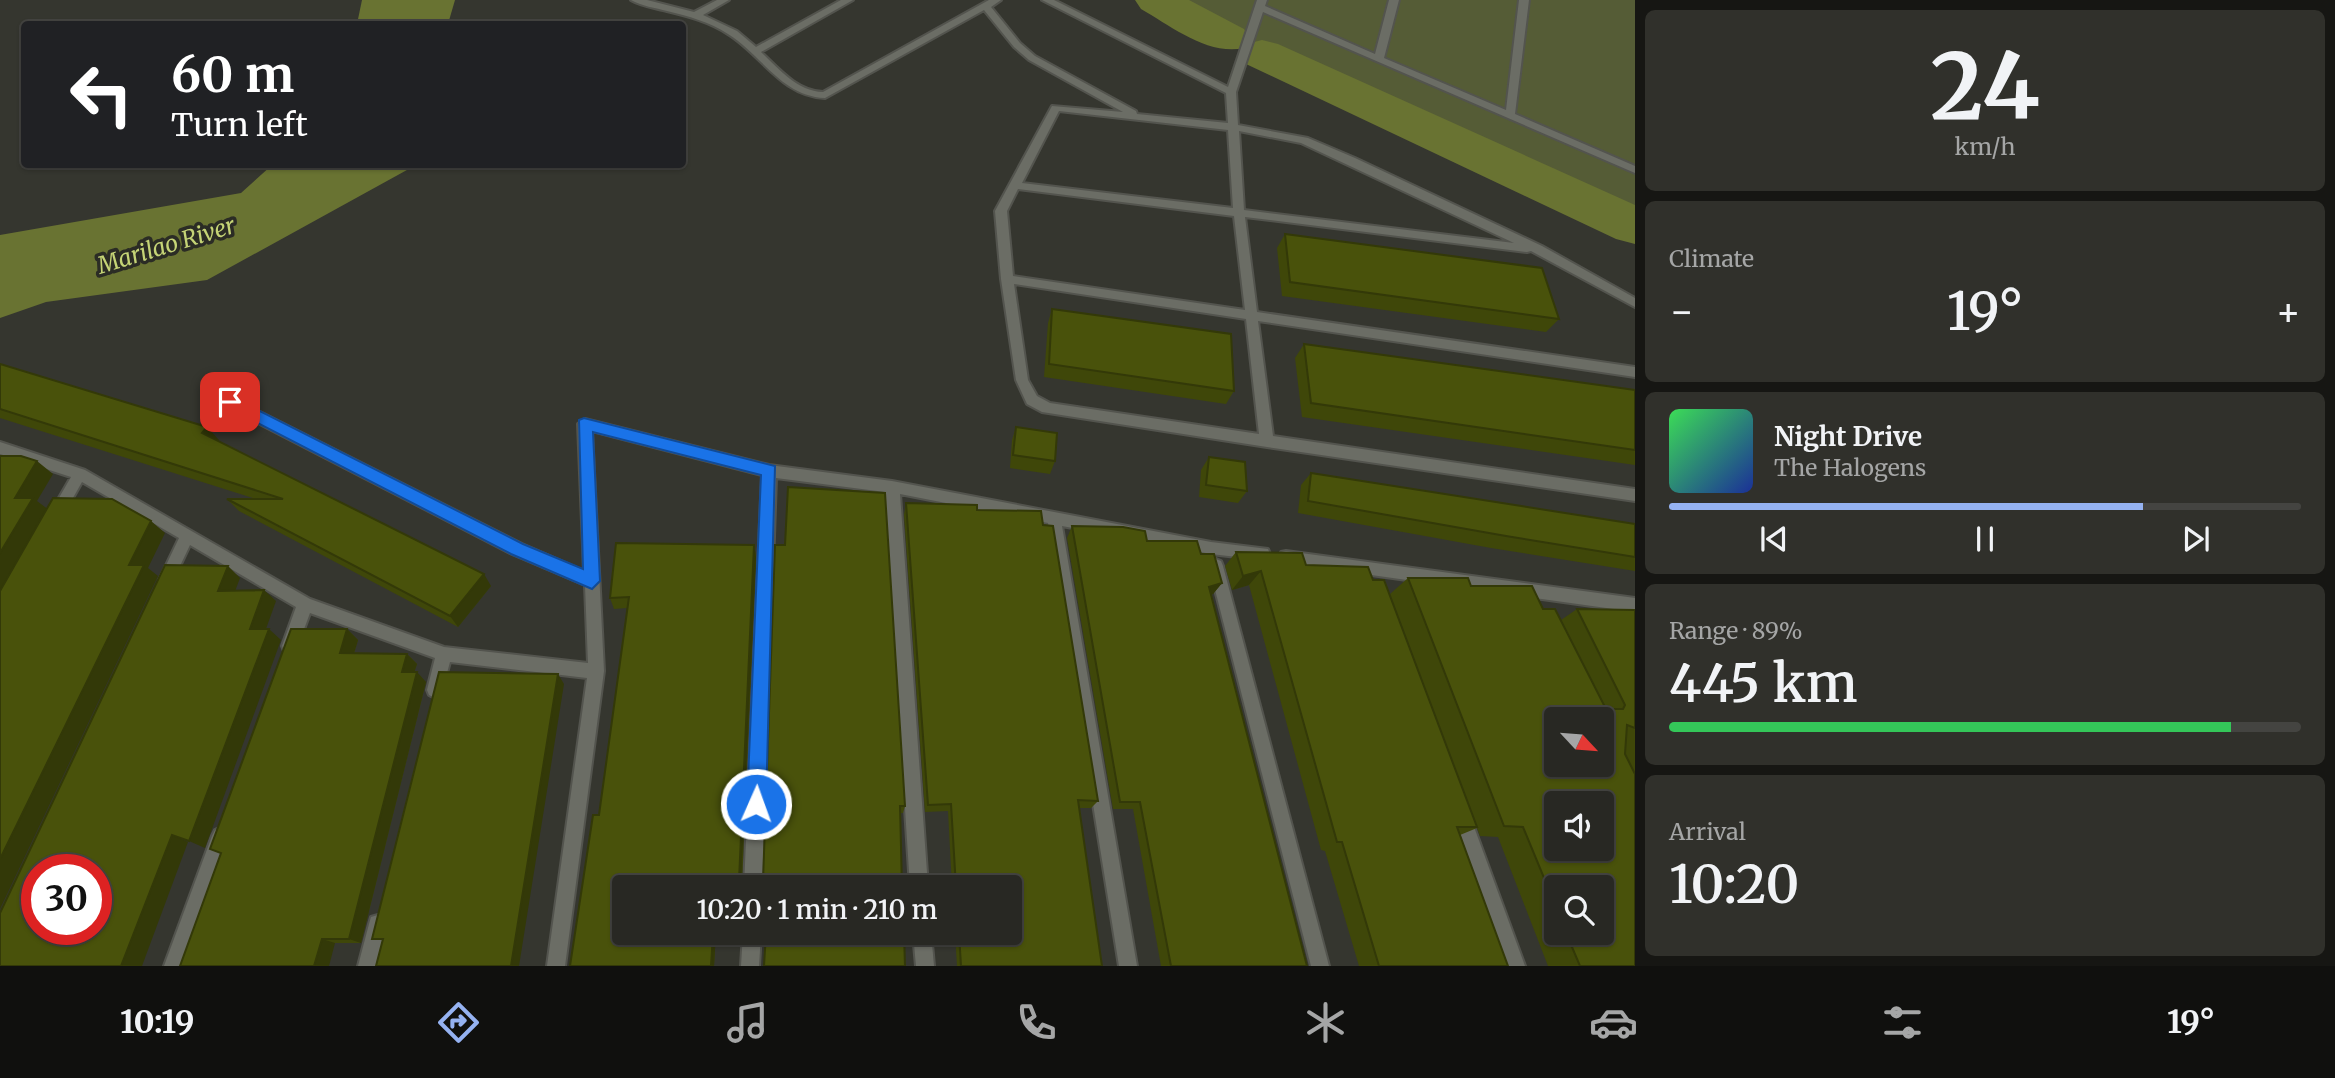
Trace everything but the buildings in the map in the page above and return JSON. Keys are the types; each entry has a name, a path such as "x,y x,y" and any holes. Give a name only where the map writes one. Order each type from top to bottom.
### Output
{"street":[{"path":"636,0 696,15 736,34 802,94 825,95 996,0"},
{"path":"696,15 724,0"},
{"path":"756,51 848,0"},
{"path":"1047,0 1231,92"},
{"path":"1379,59 1394,0"},
{"path":"1510,116 1524,0"},
{"path":"1267,442 1239,213 1231,92 1260,4 1379,59 1635,170"},
{"path":"986,7 1017,45 1032,58 1136,115"},
{"path":"1635,303 1538,250 1328,150 1304,141 1232,127 1056,108 1013,185 1002,211 1007,279 1022,380 1032,400 1048,408 1635,495"},
{"path":"1013,185 1538,250"},
{"path":"1007,279 1252,313 1635,372"},
{"path":"230,402 517,549 592,581"},
{"path":"556,966 596,671 584,424 769,471 892,487 1211,548 1370,568 1530,597 1635,606"},
{"path":"0,448 80,474 305,604 444,654 596,671"},
{"path":"753,875 769,471"},
{"path":"47,532 80,474"},
{"path":"892,487 918,875"},
{"path":"1054,518 1128,966"},
{"path":"158,598 187,536"},
{"path":"1211,548 1320,966"},
{"path":"1370,568 1379,594"},
{"path":"281,668 305,604"},
{"path":"431,708 444,654"},
{"path":"1454,799 1516,966"},
{"path":"173,966 225,824"},
{"path":"367,966 381,912"},
{"path":"750,966 751,945"},
{"path":"923,945 925,966"}],"shaded area":[{"path":"1167,0 1635,0 1635,222 1268,51"}],"water":[{"path":"362,0 455,0 449,21 358,21"},
{"name":"Marilao River","path":"269,168 411,168 207,280 46,302 0,318 0,235 241,193"}],"waterway":[{"path":"1156,0 1228,38"},
{"path":"1262,54 1635,226"}],"route":[{"path":"230,402 517,549 592,581 584,424 769,471 756,804"}]}
